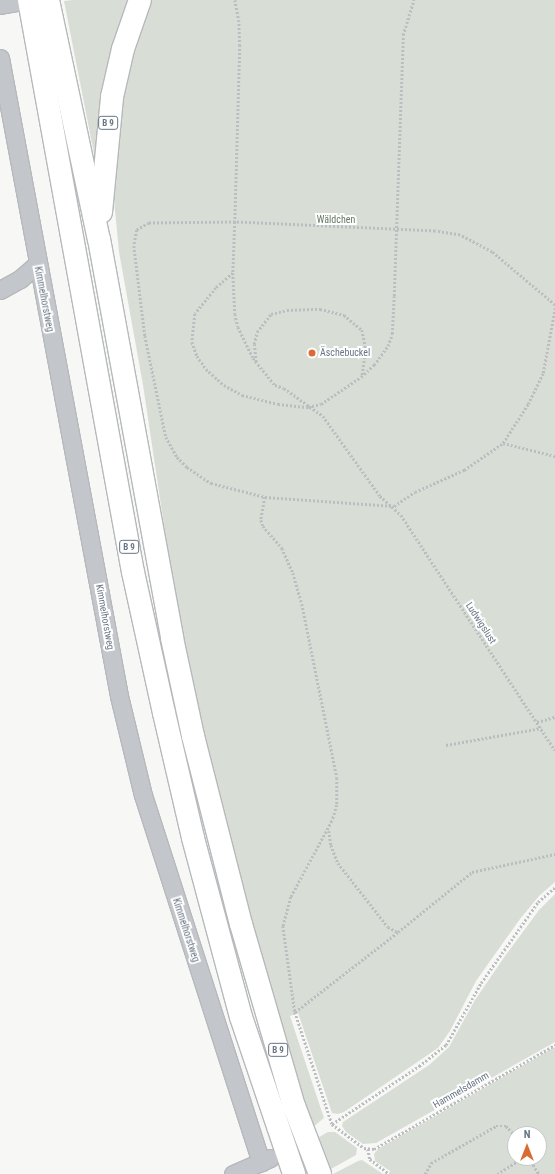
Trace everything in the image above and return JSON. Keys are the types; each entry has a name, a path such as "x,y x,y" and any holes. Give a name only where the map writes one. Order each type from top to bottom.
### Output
{"highway":[{"name":"B 9","path":"28,0 44,26 133,572 164,713 193,838 241,1017 294,1174"},
{"path":"48,0 44,26 99,239"},
{"name":"B 9","path":"138,5 116,72 112,97 99,239 172,638 193,736 244,932 294,1106 320,1174"}],"street":[{"path":"0,5 28,0"},
{"name":"Kimmelhorstweg","path":"0,58 37,264 119,696 142,787 265,1161 233,1174"},
{"path":"0,290 20,279 37,264"}],"path":[{"path":"235,0 239,20 240,46 233,298 238,328 256,362 275,385 284,388 308,406"},
{"path":"233,273 211,293 195,314 192,342 197,356 206,369 224,385 242,395 257,400 308,406 321,404 361,377 374,365 388,346 392,334 403,35 414,0"},
{"path":"555,304 492,252 471,240 447,232 235,222 160,222 142,225 138,230 134,246 145,336 166,437 170,447 187,467 211,483 265,497 394,506 409,495 464,470 503,443 528,404 543,373 555,308"},
{"path":"256,362 254,344 257,332 271,314 303,309 327,310 348,317 362,330 366,349 361,377"},
{"name":"Ludwigslust","path":"308,406 323,416 380,496 394,506 555,750"},
{"path":"503,443 555,456"},
{"path":"265,497 261,520 263,526 282,548 293,573 302,604 337,778 337,805 328,831 291,897 283,926 295,1012 332,1124 368,1149 370,1159 389,1174"},
{"path":"536,722 555,717"},
{"path":"446,746 541,728"},
{"path":"328,831 330,844 338,863 388,926 398,932"},
{"path":"295,1012 472,872 555,854"},
{"path":"332,1124 419,1066 446,1045 481,983 538,902 555,887"},
{"name":"Hammelsdamm","path":"368,1149 374,1149 555,1045"},
{"path":"424,1174 431,1163 496,1126 507,1127"},
{"path":"497,1174 510,1166"}],"green space":[{"path":"129,0 96,164 64,1"},
{"name":"Wäldchen","path":"148,0 555,0 555,882 539,896 520,919 476,981 450,1031 438,1048 344,1112 338,1114 332,1113 298,1013 290,1016 324,1118 312,1128 271,995 201,724 175,599 143,385 119,252 113,190 122,83"},
{"path":"555,894 555,1042 376,1143 363,1144 346,1132 342,1126 343,1122 429,1065 449,1047 475,1000 505,956 539,910"},
{"path":"555,1047 555,1174 389,1174 390,1171 375,1161 374,1154 378,1149"},
{"path":"328,1132 335,1132 357,1148 356,1155 331,1169 319,1137"},
{"path":"362,1160 383,1174 333,1174 358,1161"}],"place":[{"name":"Äschebuckel","path":"312,353"}]}
